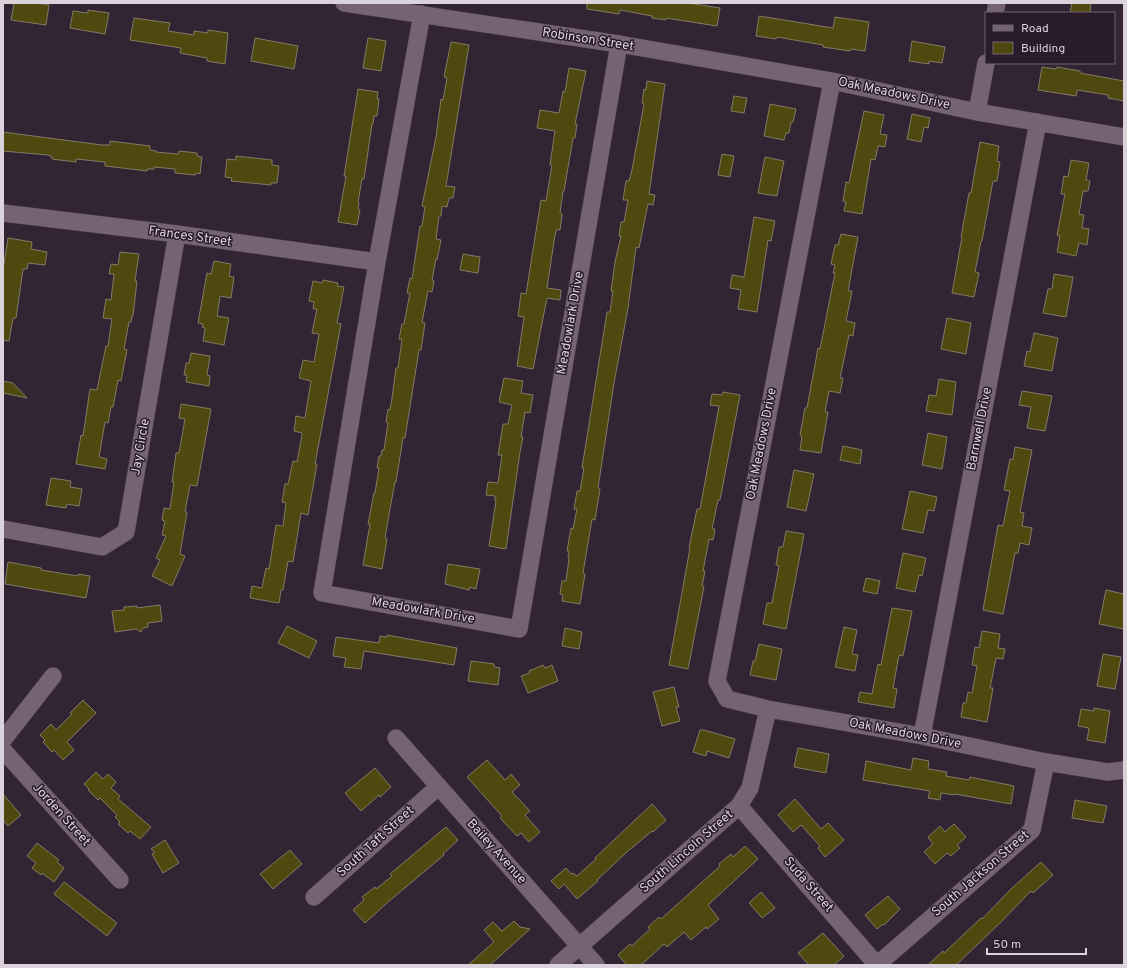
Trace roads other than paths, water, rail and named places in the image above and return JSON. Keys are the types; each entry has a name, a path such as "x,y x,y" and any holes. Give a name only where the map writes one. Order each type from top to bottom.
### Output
{"street":[{"name":"Robinson Street","path":"344,3 619,44 832,81"},
{"name":"Meadowlark Drive","path":"422,14 377,262 322,593 520,629 619,44"},
{"path":"977,112 986,64"},
{"name":"Oak Meadows Drive","path":"1124,137 977,112 832,81 717,680 727,699 768,709 922,736 1046,762 1108,772 1124,770"},
{"name":"Barnwell Drive","path":"922,736 1038,122"},
{"name":"Frances Street","path":"3,213 178,234 377,262"},
{"name":"Jay Circle","path":"3,530 102,547 126,532 178,234"},
{"path":"3,740 53,676"},
{"name":"South Lincoln Street","path":"558,965 740,806 750,788 768,709"},
{"name":"Bailey Avenue","path":"396,738 596,965"},
{"name":"Jorden Street","path":"3,750 120,880"},
{"name":"South Jackson Street","path":"877,965 1032,830 1046,762"},
{"name":"South Taft Street","path":"314,897 438,787"},
{"name":"Suda Street","path":"740,806 877,965"}]}
